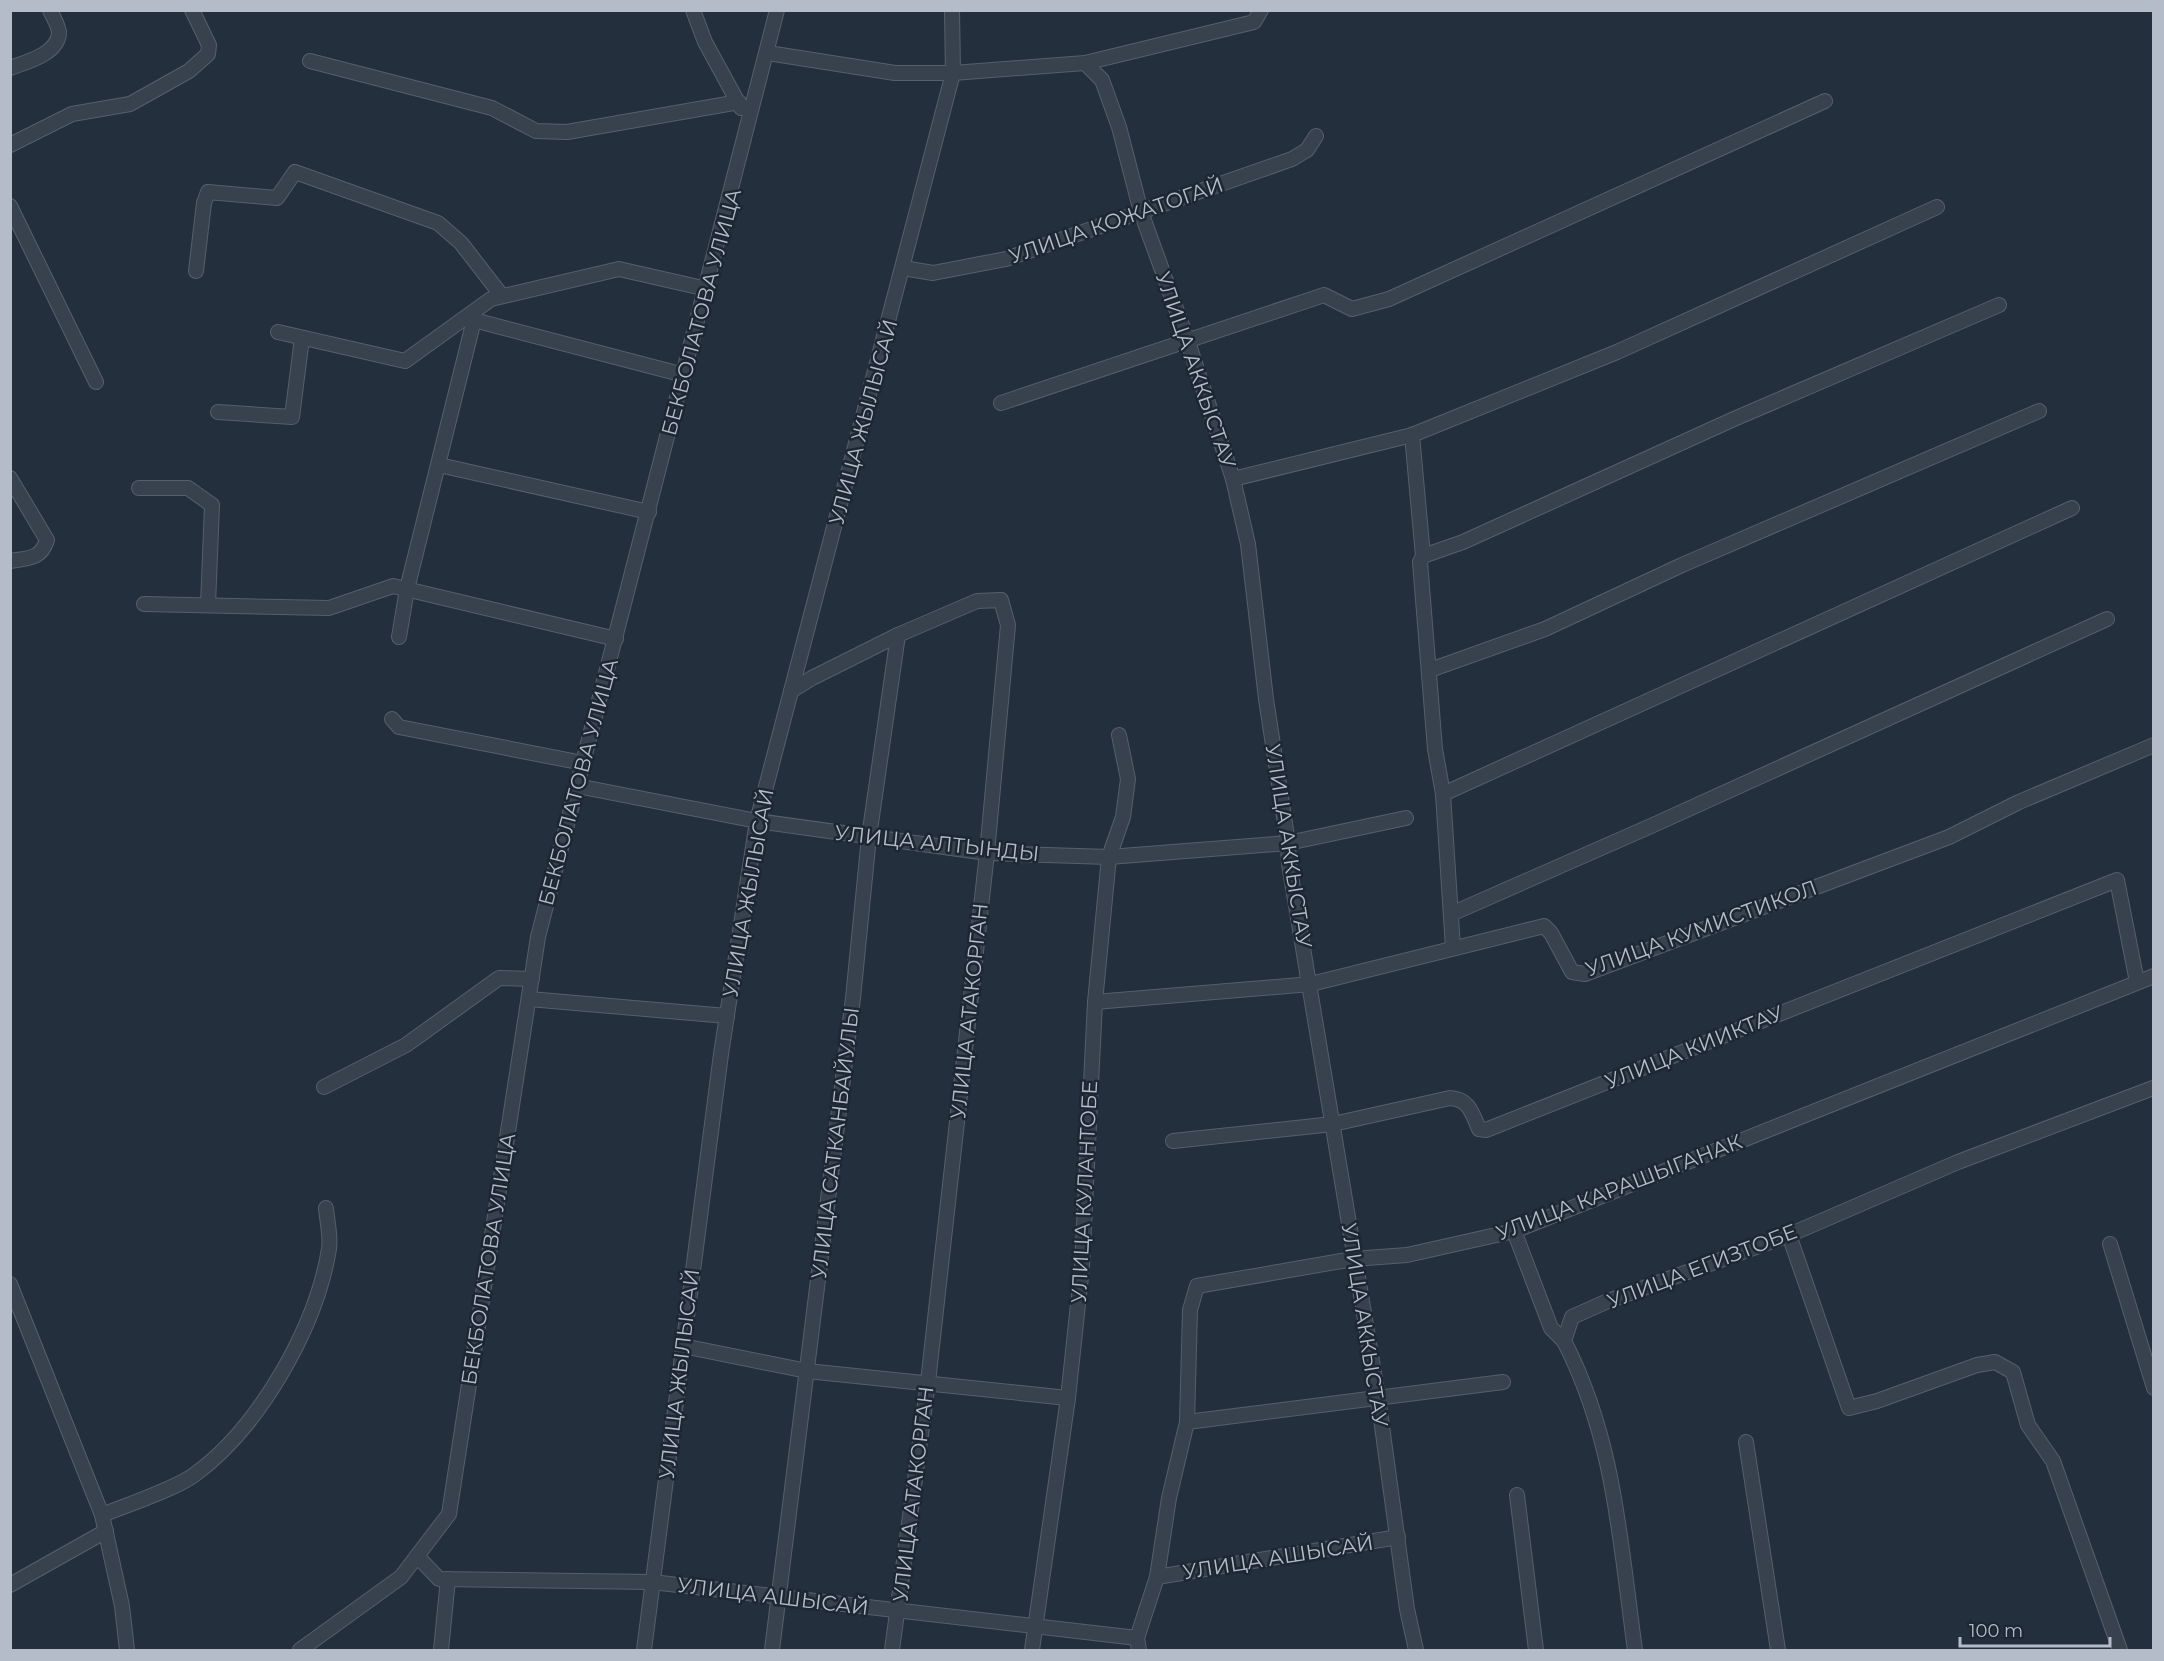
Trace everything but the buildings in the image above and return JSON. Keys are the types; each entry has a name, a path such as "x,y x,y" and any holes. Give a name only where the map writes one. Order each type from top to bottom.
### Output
{"street":[{"path":"10,145 72,114 130,104 189,71 208,54 209,45 192,10"},
{"path":"693,10 705,42 750,123"},
{"name":"БЕКБОЛАТОВА УЛИЦА","path":"300,1650 400,1577 449,1514 538,937 750,123 777,10"},
{"name":"УЛИЦА ЖЫЛЫСАЙ","path":"644,1650 727,1016 757,821 953,73 952,10"},
{"path":"768,53 895,73 953,73 1085,63 1254,22 1261,10"},
{"path":"10,68 46,52 57,41 60,31 53,16"},
{"path":"310,61 492,108 536,131 567,132 739,102"},
{"name":"УЛИЦА АККЫСТАУ","path":"1085,63 1102,80 1119,127 1141,212 1187,339 1233,479 1248,544 1266,699 1288,843 1289,864 1311,984 1318,1048 1333,1124 1353,1259 1378,1397 1407,1609 1415,1645"},
{"path":"1000,403 1324,295 1352,309 1389,299 1825,101"},
{"name":"УЛИЦА КОЖАТОГАЙ","path":"903,268 933,273 1006,260 1292,159 1307,150 1316,136"},
{"path":"196,271 204,202 208,192 277,198 295,172 438,222 461,243 502,296"},
{"path":"10,206 96,382"},
{"path":"1233,479 1412,435 1638,343 1937,207"},
{"path":"278,332 405,361 469,319 491,299 502,296 619,269 707,289"},
{"path":"1423,556 1463,542 1734,419 1999,305"},
{"path":"469,319 684,375"},
{"path":"399,637 407,589 439,465 469,319"},
{"path":"218,412 292,417 302,338"},
{"path":"1430,670 1545,628 1704,555 2039,411"},
{"path":"1412,435 1436,749 1443,794 1453,948"},
{"path":"439,465 649,512"},
{"path":"10,478 47,540 44,551 38,557 10,561"},
{"path":"139,488 188,488 212,505 208,605"},
{"path":"1443,794 2072,508"},
{"path":"144,604 329,608 393,586 616,639"},
{"name":"УЛИЦА АТАКОРГАН","path":"791,691 898,635 977,602 1001,600 1008,625 987,853 928,1382 892,1650"},
{"path":"1451,914 2107,619"},
{"name":"УЛИЦА САТКАНБАЙУЛЫ","path":"772,1650 853,998 869,837 898,635"},
{"path":"392,719 399,727 583,763"},
{"name":"УЛИЦА КУЛАНТОБЕ","path":"1032,1650 1068,1398 1082,1267 1095,1002 1109,857 1123,817 1128,779 1119,735"},
{"name":"УЛИЦА КУМИСТИКОЛ","path":"1095,1002 1311,984 1544,926 1551,933 1572,972 1586,974 1949,837 2134,752 2154,745"},
{"name":"УЛИЦА АЛТЫНДЫ","path":"577,786 757,821 987,853 1109,857 1288,843 1406,818"},
{"name":"УЛИЦА КИИКТАУ","path":"1173,1141 1333,1124 1450,1098 1461,1098 1468,1105 1479,1129 1486,1131 2117,880 2137,982"},
{"name":"УЛИЦА КАРАШЫГАНАК","path":"1138,1644 1157,1578 1168,1498 1187,1422 1190,1310 1197,1286 1353,1259 1407,1255 1514,1231 2154,976"},
{"path":"324,1087 406,1045 499,978 531,979"},
{"path":"529,999 727,1016"},
{"name":"УЛИЦА ЕГИЗТОБЕ","path":"1564,1341 1572,1317 1581,1312 1789,1235 1958,1162 2153,1088"},
{"path":"102,1515 193,1476 239,1435 271,1391 313,1311 330,1247 326,1208"},
{"path":"1514,1231 1551,1328 1564,1341 1601,1432 1611,1473 1635,1650"},
{"path":"1789,1235 1849,1407 1877,1401 1977,1365 1995,1362 2013,1372 2028,1425 2053,1461 2120,1650"},
{"path":"2110,1244 2154,1388"},
{"path":"10,1284 102,1515 122,1606 127,1650"},
{"path":"683,1346 807,1371 1068,1398"},
{"path":"1187,1422 1503,1382"},
{"path":"1746,1442 1778,1650"},
{"path":"1516,1495 1536,1650"},
{"path":"10,1585 106,1532"},
{"name":"УЛИЦА АШЫСАЙ","path":"1157,1578 1398,1538"},
{"path":"417,1556 440,1579 448,1579 441,1650"},
{"name":"УЛИЦА АШЫСАЙ","path":"448,1579 652,1582 1036,1625 1138,1644"},
{"path":"1402,1650 1415,1645"}]}
